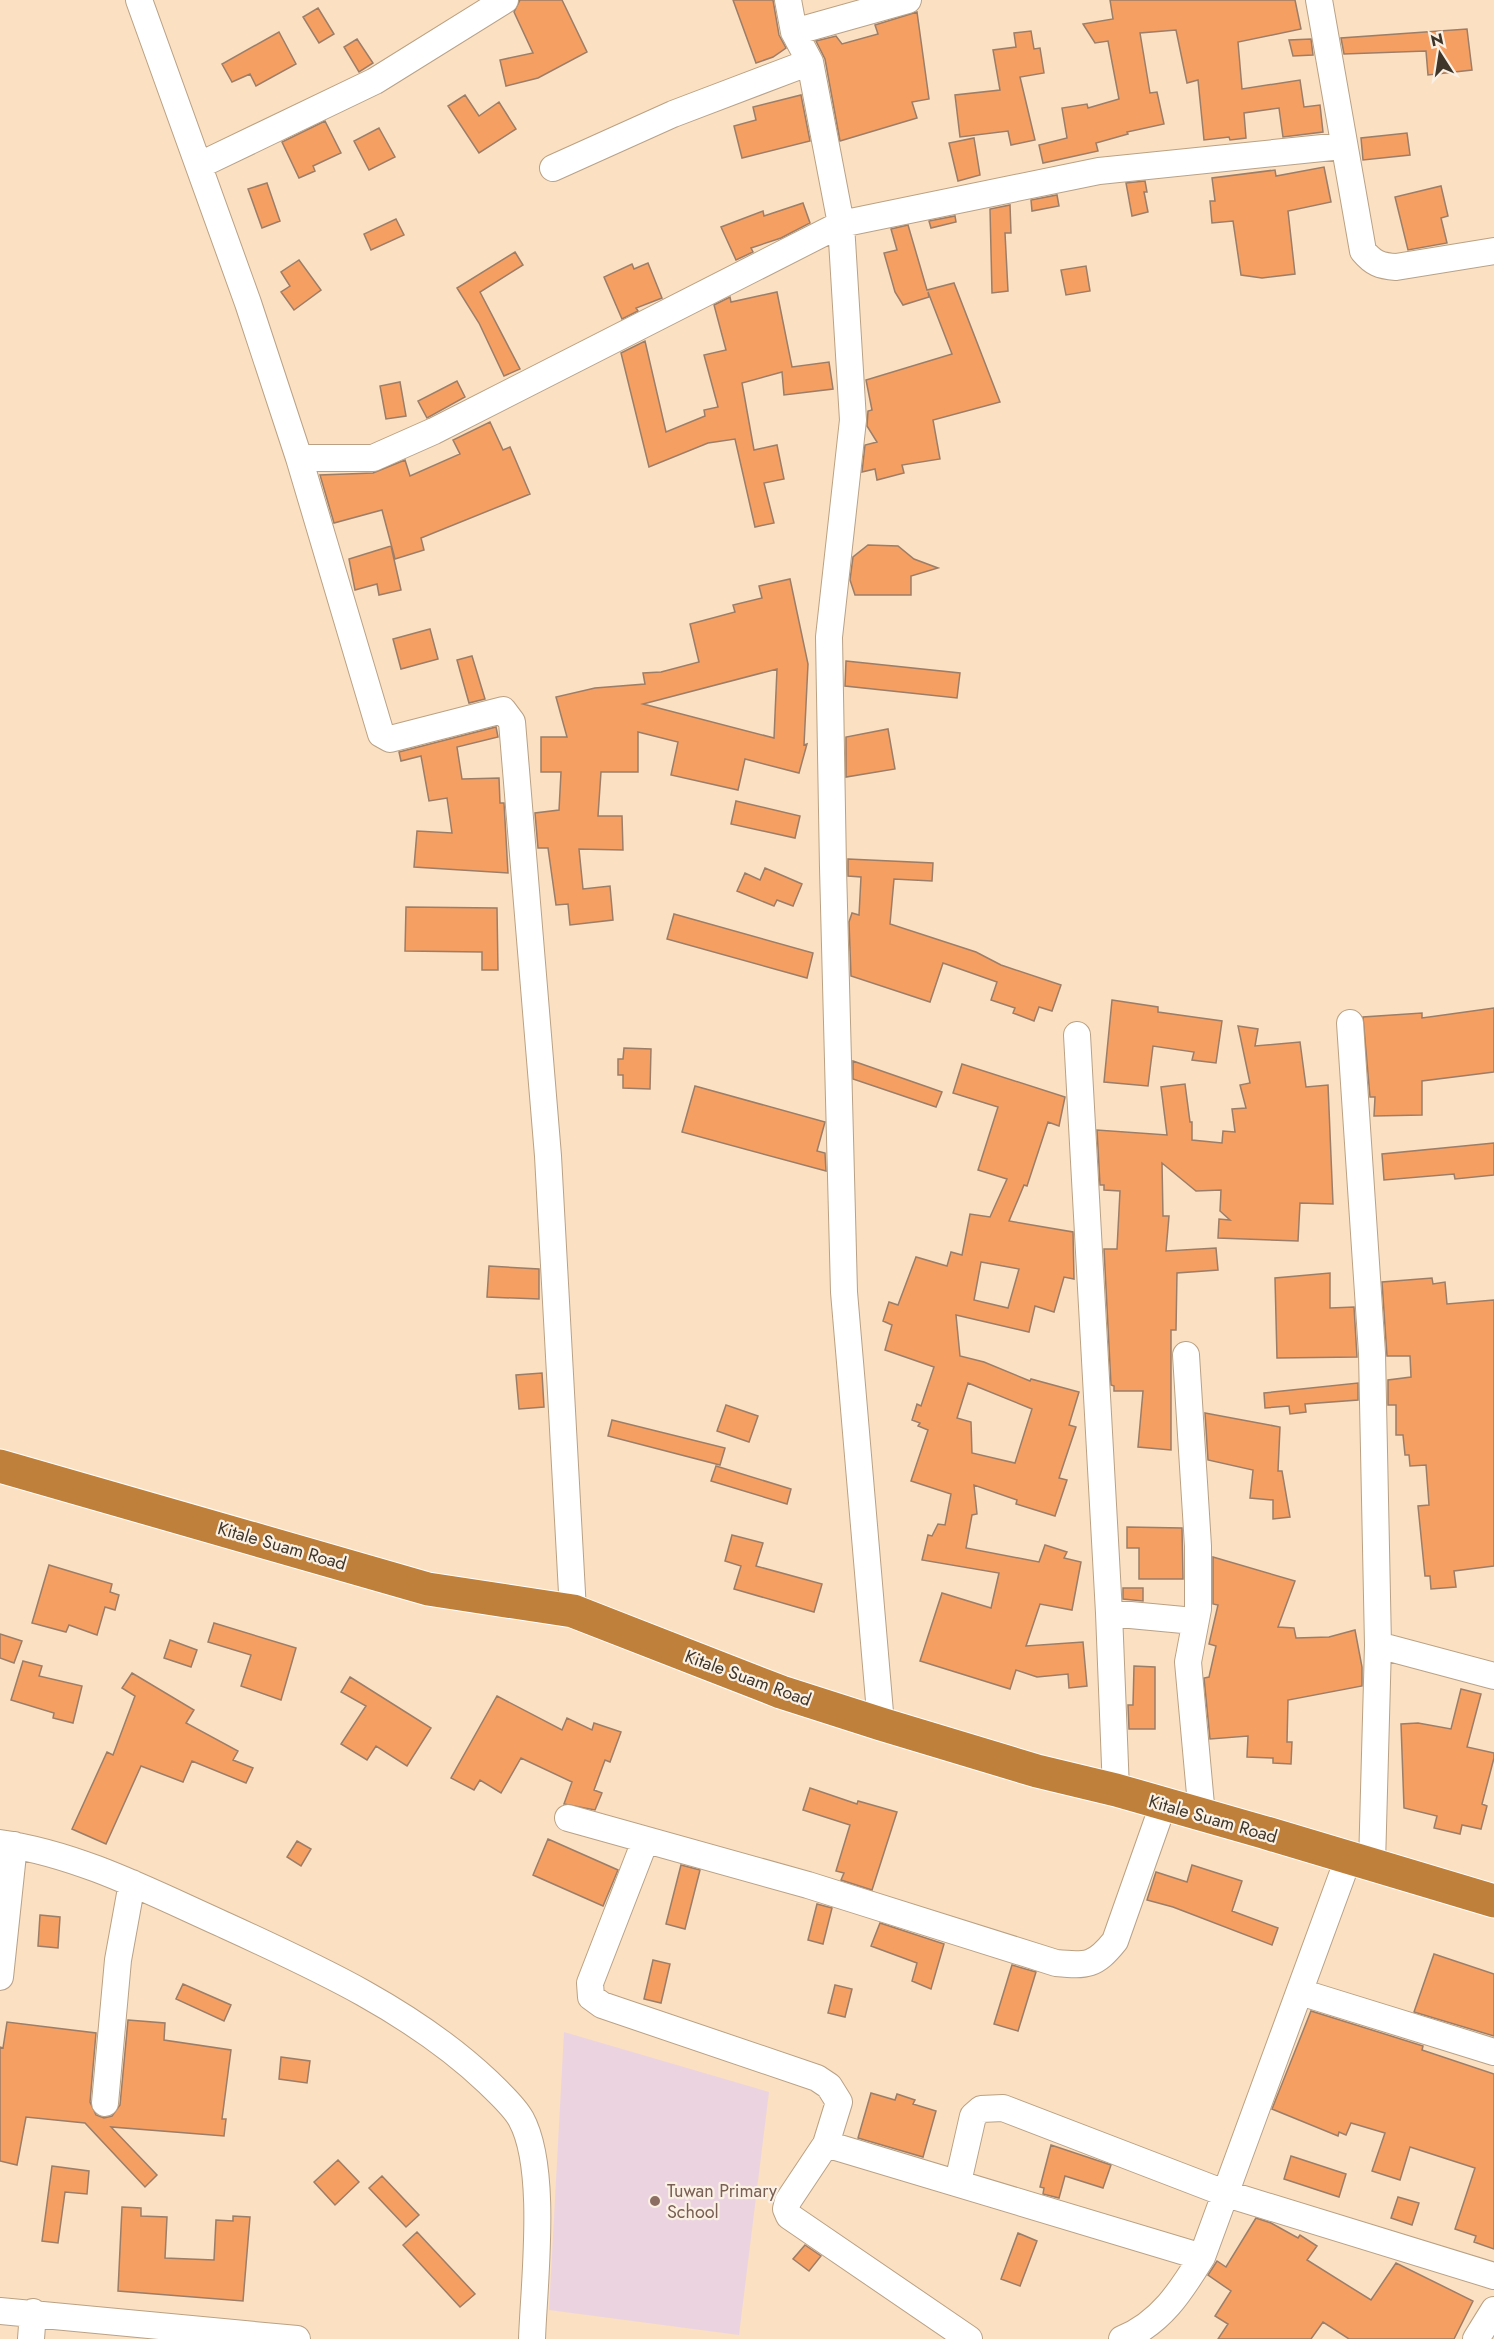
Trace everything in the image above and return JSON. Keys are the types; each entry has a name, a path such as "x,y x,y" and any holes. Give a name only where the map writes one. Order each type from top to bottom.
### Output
{"highway":[{"name":"Kitale Suam Road","path":"0,1466 428,1589 573,1611 781,1692 881,1724 1037,1771 1116,1790 1494,1901"}],"street":[{"path":"139,0 200,165 299,458 381,734 390,739 503,710 512,722 548,1156 573,1611"},
{"path":"200,165 375,81 505,0"},
{"path":"788,0 794,32 810,62 841,224 853,420 829,637 844,1292 881,1724"},
{"path":"794,32 908,0"},
{"path":"1319,0 1342,146 1363,251 1371,261 1382,267 1396,267 1494,251"},
{"path":"553,168 673,114 810,62"},
{"path":"299,458 373,458 435,431 841,224 1100,171 1342,146"},
{"path":"1135,2337 1162,2315 1202,2257 1300,1992 1360,1862 1378,1644 1372,1353 1350,1023"},
{"path":"1077,1035 1109,1613 1116,1790"},
{"path":"1186,1355 1198,1546 1198,1610 1194,1621 1193,1644 1188,1662 1202,1816"},
{"path":"1109,1613 1194,1621"},
{"path":"1378,1644 1494,1676"},
{"path":"568,1818 808,1885 1056,1963 1083,1966 1101,1958 1115,1941 1162,1805"},
{"path":"645,1841 590,1983 591,1997 602,2005 816,2078 829,2086 839,2102 826,2144 788,2201 786,2209 789,2216 969,2339"},
{"path":"0,1977 7,1844 89,1866 132,1883 309,1963 366,1994 472,2068 521,2118 533,2157 536,2207 532,2339"},
{"path":"105,2103 117,1960 132,1883"},
{"path":"1300,1992 1494,2052"},
{"path":"958,2182 972,2116 981,2109 1003,2108 1227,2194 1494,2276"},
{"path":"826,2144 1202,2257"},
{"path":"1476,2339 1494,2310"},
{"path":"0,2311 33,2312 297,2339"},
{"path":"31,2339 33,2312"}],"shaded area":[{"name":"Tuwan Primary School","path":"564,2032 769,2092 739,2335 549,2310"}],"building":[{"path":"520,0 562,0 587,52 538,78 506,86 500,60 533,53 514,12"},
{"path":"733,0 773,0 779,35 786,48 773,57 756,63"},
{"path":"1110,0 1295,0 1301,29 1238,42 1242,89 1300,80 1304,107 1320,105 1323,132 1283,137 1279,108 1244,113 1246,138 1230,140 1229,137 1204,140 1198,80 1187,83 1176,30 1140,33 1150,93 1157,92 1164,124 1127,132 1128,134 1096,143 1098,151 1043,163 1039,145 1067,138 1062,108 1087,104 1088,108 1119,99 1108,41 1095,43 1083,24 1113,19"},
{"path":"318,8 334,34 319,43 303,17"},
{"path":"917,12 929,99 912,102 917,118 840,141 825,59 816,41 836,36 842,44 878,34 875,25"},
{"path":"1467,29 1472,70 1428,75 1426,51 1344,54 1341,38"},
{"path":"1031,31 1034,49 1040,48 1044,73 1020,77 1035,140 1011,145 1008,131 960,137 955,95 1000,90 993,50 1016,47 1014,33"},
{"path":"279,32 296,64 256,86 250,74 232,82 222,64"},
{"path":"357,39 373,63 359,72 344,47"},
{"path":"1311,39 1313,55 1293,56 1289,40"},
{"path":"465,95 479,116 499,102 516,129 479,153 448,106"},
{"path":"801,95 810,141 742,158 734,126 756,120 753,107"},
{"path":"325,121 341,153 313,166 315,171 299,178 282,142"},
{"path":"379,128 395,157 369,170 354,141"},
{"path":"1407,133 1410,155 1363,160 1361,138"},
{"path":"974,138 980,175 958,181 949,143"},
{"path":"1324,167 1331,202 1288,211 1295,274 1262,278 1241,275 1233,221 1212,223 1210,201 1215,201 1212,178 1275,170 1276,176"},
{"path":"1145,181 1147,192 1144,192 1148,212 1132,216 1126,183"},
{"path":"267,183 280,221 262,228 248,189"},
{"path":"1441,186 1448,216 1441,218 1447,243 1408,250 1395,197"},
{"path":"1057,195 1059,206 1032,211 1031,200"},
{"path":"803,203 810,223 781,238 751,248 753,252 736,260 721,227 763,211 764,216"},
{"path":"1010,205 1011,233 1005,233 1008,291 992,293 990,209"},
{"path":"955,216 956,222 931,228 929,221"},
{"path":"396,219 404,235 371,250 364,234"},
{"path":"908,225 927,290 954,283 1000,402 933,420 940,459 902,465 904,473 877,480 875,469 862,472 865,445 877,442 867,426 868,411 872,410 866,380 952,354 928,292 929,297 903,305 895,292 884,253 897,250 891,229"},
{"path":"515,252 523,265 480,292 520,369 504,376 479,323 457,288"},
{"path":"299,260 321,290 294,310 281,292 290,286 281,272"},
{"path":"648,263 662,298 636,308 638,311 622,319 604,277 632,264 634,269"},
{"path":"1086,266 1090,291 1066,295 1061,270"},
{"path":"777,292 792,367 829,362 833,389 784,395 782,372 742,383 754,450 777,445 784,479 764,483 774,523 755,527 735,439 708,443 649,467 621,353 645,341 666,432 705,416 704,410 718,407 704,355 726,350 714,305 730,297 731,302"},
{"path":"457,381 465,397 427,418 418,401"},
{"path":"400,382 406,416 386,419 380,386"},
{"path":"490,422 503,450 510,447 530,494 421,538 424,550 395,559 382,510 334,523 320,475 373,473 405,460 410,476 460,454 453,440"},
{"path":"868,545 898,546 914,559 938,568 911,576 911,595 855,595 850,580 853,557"},
{"path":"391,546 401,590 379,595 377,584 355,590 349,559"},
{"path":"790,579 808,664 804,745 807,744 799,773 745,759 738,790 671,775 678,742 638,732 638,772 601,772 598,816 622,816 623,850 579,849 583,889 610,886 613,920 570,925 568,904 556,905 548,848 538,848 535,813 559,810 561,772 541,772 541,737 567,737 556,697 595,688 645,684 643,673 661,672 699,662 690,624 735,612 733,605 762,598 759,586","holes":["777,669 774,738 643,704"]},
{"path":"430,629 438,659 401,669 393,639"},
{"path":"472,656 485,699 469,703 457,660"},
{"path":"846,661 960,673 957,698 845,686"},
{"path":"496,727 498,737 457,747 462,779 499,778 500,803 504,803 508,873 414,867 417,831 452,833 447,798 429,801 421,756 401,761 399,752"},
{"path":"888,729 895,769 846,777 846,737"},
{"path":"736,801 800,816 795,838 731,824"},
{"path":"848,859 933,863 932,881 894,879 890,924 976,952 1001,965 1061,985 1052,1011 1039,1007 1034,1021 1013,1013 1015,1008 991,1000 997,982 943,963 930,1002 851,976 849,922 852,913 859,915 861,877 848,876"},
{"path":"765,868 802,884 793,906 777,900 774,906 737,891 745,873 760,880"},
{"path":"406,907 497,908 498,970 482,970 482,952 405,951"},
{"path":"674,914 813,953 807,978 667,939"},
{"path":"1112,1000 1158,1007 1158,1012 1222,1021 1216,1063 1192,1060 1194,1052 1153,1046 1148,1086 1104,1082"},
{"path":"1494,1008 1494,1072 1422,1081 1422,1115 1374,1116 1375,1097 1370,1097 1363,1017 1422,1013 1422,1018"},
{"path":"1238,1026 1258,1029 1255,1046 1300,1042 1306,1087 1328,1085 1333,1204 1300,1203 1298,1241 1218,1238 1219,1219 1230,1220 1220,1211 1221,1190 1196,1191 1162,1163 1163,1216 1169,1216 1166,1251 1216,1248 1218,1270 1177,1273 1176,1330 1171,1330 1171,1450 1138,1447 1143,1391 1114,1391 1114,1386 1111,1385 1104,1249 1117,1249 1120,1191 1104,1190 1104,1185 1100,1185 1097,1130 1167,1135 1161,1087 1185,1084 1190,1122 1192,1122 1192,1140 1222,1143 1223,1131 1235,1132 1232,1109 1246,1108 1240,1085 1250,1083"},
{"path":"624,1048 651,1049 650,1089 623,1088 623,1075 618,1075 618,1059 623,1059"},
{"path":"853,1061 942,1092 936,1107 853,1079"},
{"path":"962,1064 1065,1097 1059,1126 1048,1122 1027,1186 1024,1185 1009,1221 1073,1232 1074,1279 1064,1277 1054,1312 1035,1306 1029,1332 956,1315 960,1356 984,1362 1030,1381 1031,1379 1079,1392 1069,1425 1076,1427 1059,1478 1067,1480 1055,1516 1016,1504 1017,1500 974,1485 977,1514 972,1515 966,1548 1039,1562 1045,1545 1067,1552 1064,1558 1081,1562 1072,1610 1040,1604 1026,1646 1083,1642 1087,1686 1069,1688 1068,1674 1037,1677 1016,1670 1010,1689 920,1661 942,1593 991,1608 999,1573 922,1560 928,1535 932,1536 938,1524 945,1525 951,1494 911,1481 928,1430 918,1426 920,1423 912,1420 917,1404 921,1406 934,1367 885,1350 892,1325 883,1321 889,1302 898,1305 916,1257 947,1266 951,1252 962,1255 970,1214 990,1217 1007,1179 978,1170 998,1107 953,1093","holes":["981,1262 1019,1269 1008,1308 974,1300","968,1383 1032,1409 1015,1463 972,1453 971,1422 957,1418"]},
{"path":"695,1086 825,1122 817,1151 825,1153 826,1171 682,1132"},
{"path":"1494,1143 1494,1175 1455,1179 1454,1174 1384,1180 1382,1154"},
{"path":"489,1266 539,1269 539,1299 487,1297"},
{"path":"1330,1273 1330,1308 1354,1307 1357,1357 1277,1358 1275,1278"},
{"path":"1432,1278 1433,1284 1445,1282 1447,1304 1494,1300 1494,1566 1454,1571 1456,1587 1431,1589 1430,1576 1425,1576 1418,1506 1429,1505 1426,1465 1410,1466 1409,1455 1405,1455 1403,1435 1396,1435 1396,1405 1388,1405 1388,1380 1411,1377 1410,1356 1387,1356 1382,1282"},
{"path":"542,1373 544,1407 519,1409 516,1375"},
{"path":"1358,1383 1358,1400 1305,1404 1306,1412 1290,1414 1289,1406 1265,1408 1264,1393"},
{"path":"726,1405 758,1416 749,1442 717,1431"},
{"path":"1205,1413 1280,1427 1278,1471 1282,1471 1290,1517 1273,1519 1273,1500 1250,1498 1253,1470 1208,1460"},
{"path":"612,1420 725,1448 720,1465 608,1436"},
{"path":"716,1466 791,1489 787,1504 711,1481"},
{"path":"1127,1527 1182,1528 1183,1579 1139,1579 1139,1548 1127,1548"},
{"path":"732,1535 763,1543 756,1566 822,1584 814,1612 734,1589 741,1566 725,1561"},
{"path":"1213,1557 1295,1581 1278,1627 1294,1628 1296,1638 1329,1637 1355,1630 1362,1667 1362,1686 1288,1700 1287,1742 1292,1742 1291,1764 1273,1763 1273,1758 1247,1757 1248,1736 1210,1739 1204,1678 1209,1677 1216,1646 1209,1644 1218,1605 1213,1604"},
{"path":"49,1565 112,1584 110,1592 119,1595 115,1610 105,1607 97,1635 69,1625 66,1632 32,1623"},
{"path":"1123,1588 1143,1588 1143,1601 1123,1599"},
{"path":"214,1623 296,1648 281,1700 241,1686 251,1655 208,1642"},
{"path":"0,1634 22,1641 14,1663 0,1658"},
{"path":"170,1640 197,1650 191,1667 164,1658"},
{"path":"23,1661 42,1666 39,1676 82,1686 73,1723 53,1718 54,1713 11,1700"},
{"path":"1134,1666 1155,1667 1155,1729 1129,1729 1128,1705 1133,1705"},
{"path":"132,1673 194,1710 186,1723 238,1751 233,1760 253,1768 246,1783 192,1761 183,1782 141,1766 106,1844 72,1829 107,1752 113,1755 135,1696 122,1688"},
{"path":"350,1677 431,1728 407,1766 376,1746 367,1760 341,1744 366,1706 341,1692"},
{"path":"1461,1689 1481,1694 1467,1747 1494,1753 1494,1758 1482,1804 1487,1806 1481,1829 1462,1825 1460,1834 1434,1828 1437,1816 1404,1808 1401,1724 1418,1723 1451,1729"},
{"path":"497,1696 562,1730 567,1718 592,1730 594,1723 621,1732 610,1762 605,1760 594,1790 602,1793 595,1810 564,1804 572,1782 521,1758 501,1793 480,1780 474,1790 451,1778"},
{"path":"810,1788 857,1804 858,1801 897,1812 872,1890 841,1880 844,1873 836,1871 850,1825 803,1810"},
{"path":"548,1839 618,1870 603,1906 533,1875"},
{"path":"297,1841 311,1849 301,1866 287,1857"},
{"path":"681,1865 700,1870 685,1929 666,1924"},
{"path":"1192,1865 1242,1881 1232,1911 1278,1928 1272,1945 1173,1907 1147,1900 1156,1872 1187,1882"},
{"path":"817,1904 832,1908 823,1944 808,1940"},
{"path":"40,1915 60,1917 58,1948 38,1946"},
{"path":"880,1923 944,1944 931,1989 912,1981 917,1963 871,1946"},
{"path":"1434,1954 1494,1974 1494,2036 1414,2012"},
{"path":"653,1960 670,1964 661,2003 644,1999"},
{"path":"1012,1965 1036,1972 1018,2031 994,2024"},
{"path":"183,1984 231,2005 224,2021 176,1999"},
{"path":"835,1985 852,1989 845,2017 828,2013"},
{"path":"1311,2011 1423,2046 1422,2050 1494,2074 1494,2249 1474,2242 1476,2236 1455,2229 1475,2168 1410,2147 1400,2180 1372,2171 1385,2133 1351,2123 1346,2135 1339,2132 1338,2136 1272,2109"},
{"path":"128,2020 165,2023 164,2040 231,2050 222,2119 226,2119 224,2136 111,2127 157,2175 145,2187 85,2123 26,2117 17,2165 0,2161 0,2047 3,2048 7,2022 96,2033 90,2102 96,2115 104,2118 112,2116 120,2105"},
{"path":"281,2057 310,2061 307,2083 279,2079"},
{"path":"871,2093 895,2100 897,2094 915,2100 913,2104 936,2111 923,2157 858,2138"},
{"path":"1051,2145 1111,2165 1103,2188 1065,2176 1059,2198 1043,2194 1044,2188 1040,2187"},
{"path":"1291,2156 1346,2174 1339,2197 1284,2179"},
{"path":"338,2160 359,2182 335,2205 314,2182"},
{"path":"52,2166 89,2171 87,2194 65,2192 58,2243 42,2241"},
{"path":"382,2176 419,2215 406,2227 369,2188"},
{"path":"1398,2197 1419,2203 1412,2225 1391,2218"},
{"path":"122,2207 141,2208 141,2216 167,2217 165,2258 214,2260 216,2220 233,2221 233,2216 250,2217 243,2301 118,2291"},
{"path":"1256,2218 1271,2223 1298,2238 1300,2235 1317,2246 1307,2260 1371,2300 1396,2263 1473,2301 1454,2339 1349,2339 1323,2322 1311,2339 1218,2339 1228,2324 1215,2316 1231,2291 1208,2275 1217,2261 1226,2267"},
{"path":"417,2232 475,2294 460,2307 403,2245"},
{"path":"1018,2233 1037,2241 1020,2286 1001,2279"},
{"path":"805,2245 821,2256 809,2271 793,2259"}],"place":[{"name":"Tuwan Primary School","path":"655,2201"}]}
